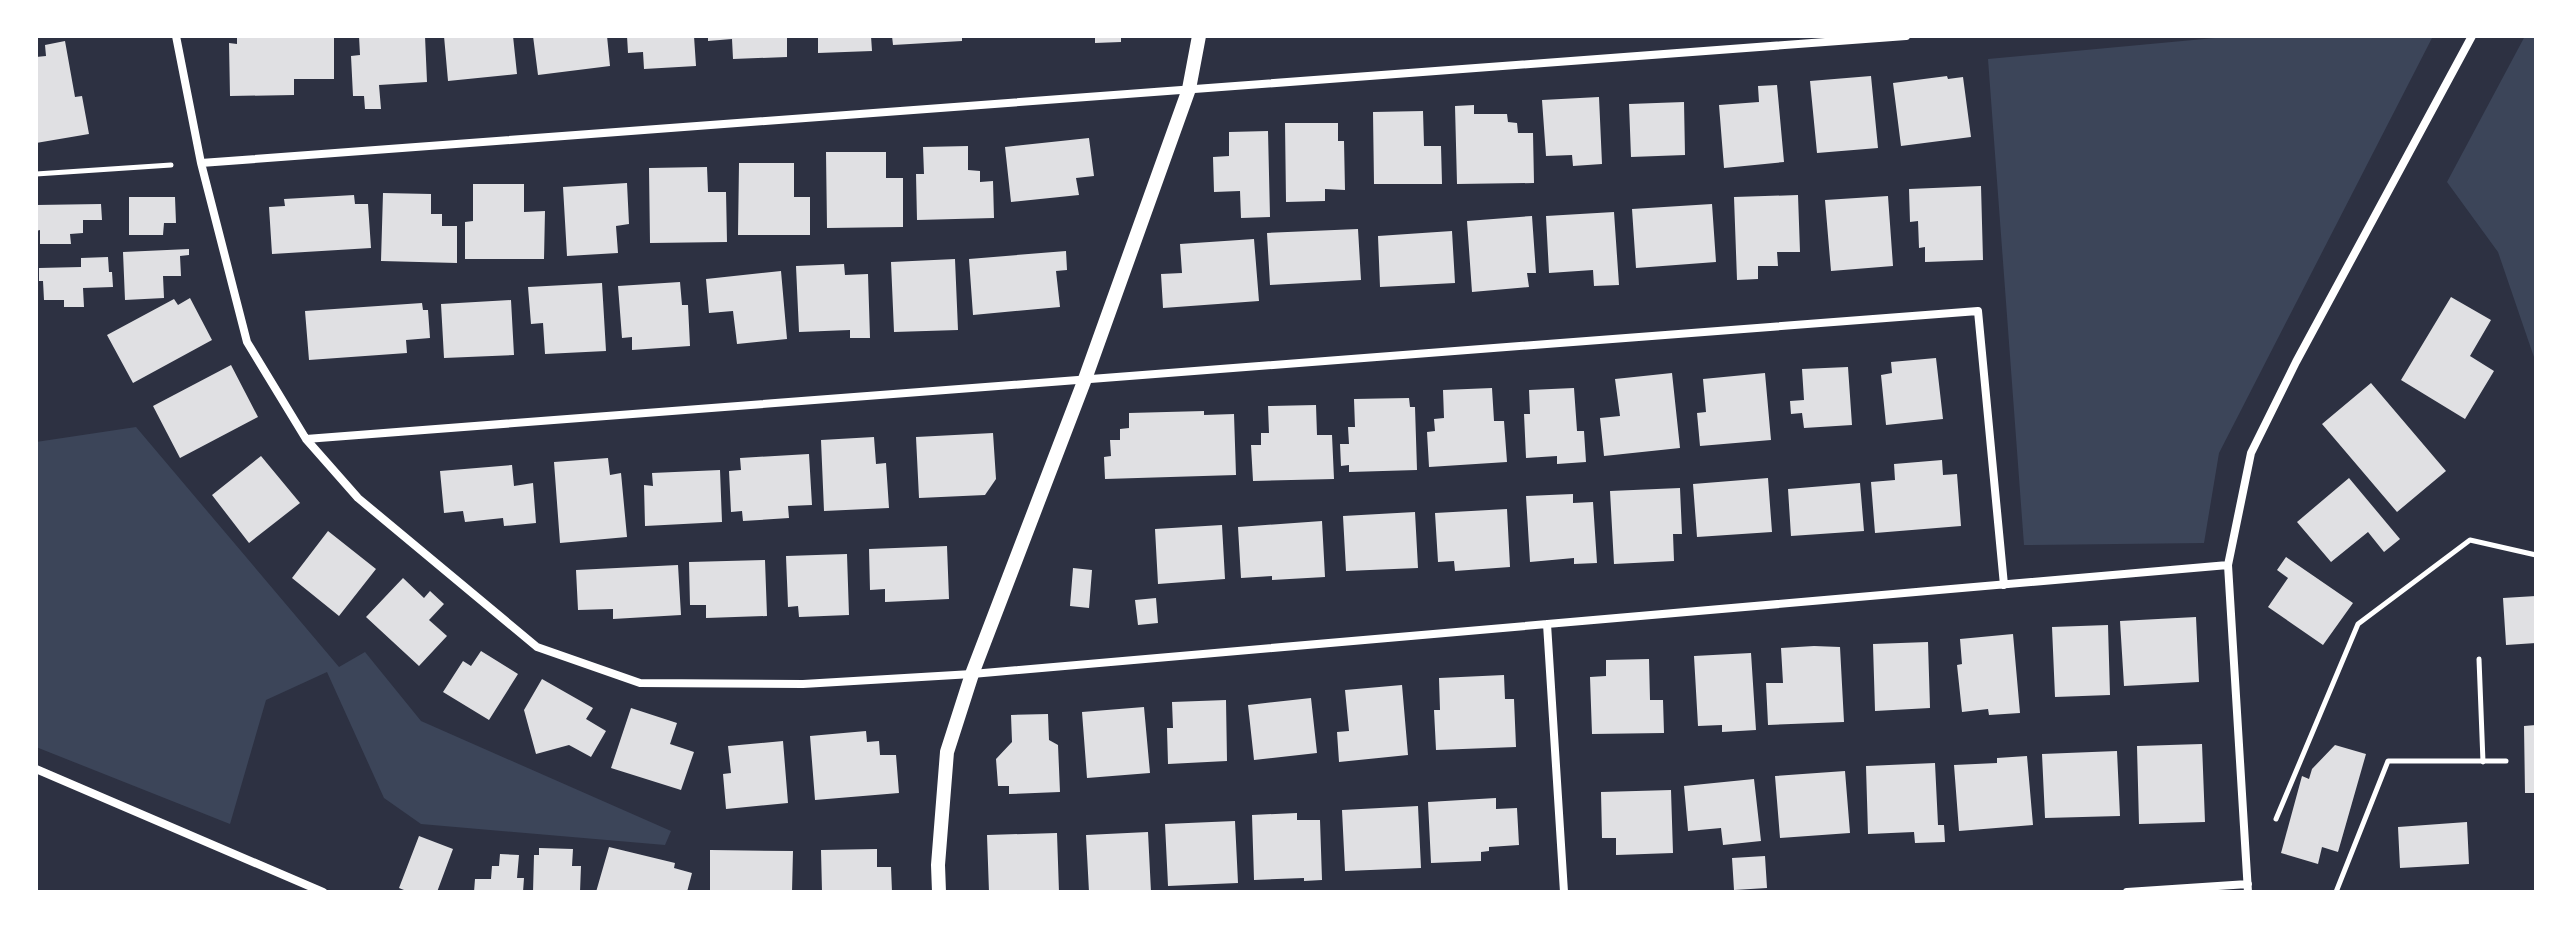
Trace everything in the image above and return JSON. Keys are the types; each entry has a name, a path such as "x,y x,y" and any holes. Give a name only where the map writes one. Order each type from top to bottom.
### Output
{"street":[{"path":"176,36 201,163 247,342 306,439 358,498 537,647 640,683 803,684 972,674 2228,565"},
{"path":"939,892 938,865 947,752 972,674 1085,379 1189,89 1199,36"},
{"path":"201,163 1906,36"},
{"path":"2127,892 2248,888 2228,565 2251,453 2296,362 2472,36"},
{"path":"306,439 1978,311 2004,585"},
{"path":"1547,624 1564,892"},
{"path":"36,769 323,892"}],"path":[{"path":"36,174 201,163"},
{"path":"2272,826 2358,624 2470,540 2536,555"},
{"path":"2479,659 2483,762"},
{"path":"2336,892 2388,761 2506,761"}],"shaded area":[{"path":"2236,36 2432,38 2219,453 2204,543 2024,545 1988,59"},
{"path":"2525,36 2536,36 2536,363 2498,252 2447,182"},
{"path":"136,427 339,667 365,652 421,721 671,831 665,845 421,824 384,798 327,672 266,700 230,824 36,747 36,442"}],"building":[{"path":"237,36 334,36 334,79 294,79 294,95 230,96 229,43 237,44"},
{"path":"359,36 425,36 427,82 379,85 381,109 365,109 364,96 353,96 351,56 360,55"},
{"path":"444,36 513,36 517,74 448,81"},
{"path":"533,36 607,36 610,66 538,75"},
{"path":"627,36 694,36 696,66 644,69 643,52 628,53"},
{"path":"708,36 787,36 787,57 733,59 732,39 708,41"},
{"path":"818,36 871,36 872,51 818,53"},
{"path":"892,36 962,36 962,41 893,45"},
{"path":"1095,36 1121,36 1121,42 1095,43"},
{"path":"65,41 75,97 82,96 89,134 36,143 36,57 46,56 45,45"},
{"path":"1871,76 1878,148 1817,153 1810,81"},
{"path":"1947,76 1948,79 1963,77 1971,137 1901,146 1893,83"},
{"path":"1777,85 1784,162 1724,168 1719,105 1759,102 1758,86"},
{"path":"1599,97 1602,164 1573,166 1572,155 1546,156 1542,100"},
{"path":"1684,102 1685,155 1631,157 1629,104"},
{"path":"1474,105 1474,114 1507,114 1508,122 1517,123 1518,133 1533,133 1534,183 1457,184 1455,106"},
{"path":"1423,111 1424,146 1441,146 1442,184 1374,184 1373,112"},
{"path":"1285,123 1338,123 1338,141 1344,141 1345,190 1325,189 1325,201 1286,202"},
{"path":"1268,131 1270,217 1241,218 1240,191 1214,192 1213,157 1229,156 1229,132"},
{"path":"1089,138 1094,176 1076,178 1079,195 1011,202 1005,147"},
{"path":"968,146 968,170 980,171 980,182 993,181 994,218 917,220 916,174 924,174 923,147"},
{"path":"826,152 886,152 886,178 903,178 903,227 827,228"},
{"path":"739,163 794,163 794,197 810,197 810,235 738,235"},
{"path":"707,167 708,192 726,192 727,242 650,243 649,168"},
{"path":"627,183 629,224 616,226 618,253 567,256 563,187"},
{"path":"473,184 524,184 524,212 545,211 544,259 465,259 465,222 473,221"},
{"path":"1981,186 1983,260 1925,262 1925,247 1919,248 1918,221 1910,222 1909,189"},
{"path":"383,193 431,194 431,214 442,214 442,226 457,226 457,263 381,261"},
{"path":"354,195 355,204 368,204 371,248 272,254 269,207 285,206 284,199"},
{"path":"1798,195 1800,252 1777,252 1778,266 1758,266 1758,279 1737,280 1734,197"},
{"path":"1888,196 1893,266 1831,271 1825,200"},
{"path":"129,197 175,197 176,223 164,223 163,235 129,235"},
{"path":"101,204 102,220 83,220 83,233 70,234 71,244 40,244 40,230 36,231 36,205"},
{"path":"1712,204 1716,262 1636,268 1632,209"},
{"path":"1614,212 1619,285 1594,286 1593,270 1549,273 1546,216"},
{"path":"1532,216 1536,273 1527,273 1529,287 1472,292 1467,221"},
{"path":"1358,229 1361,280 1270,285 1267,233"},
{"path":"1452,231 1455,283 1380,287 1378,236"},
{"path":"1254,239 1259,301 1163,308 1161,274 1182,273 1180,244"},
{"path":"189,249 189,255 180,256 181,276 163,276 164,298 125,300 123,252"},
{"path":"1066,251 1067,270 1056,271 1060,307 973,315 969,259"},
{"path":"108,257 113,287 83,288 84,307 64,307 64,300 44,300 39,268 81,267 81,258"},
{"path":"955,259 958,330 894,332 891,262"},
{"path":"844,264 845,275 868,274 870,338 850,338 850,330 799,332 796,266"},
{"path":"781,271 787,339 737,344 733,311 709,313 706,279"},
{"path":"680,282 682,305 688,305 690,346 632,350 632,337 622,338 618,286"},
{"path":"602,283 606,351 545,354 543,323 531,324 528,287"},
{"path":"2451,297 2491,320 2470,356 2494,371 2465,419 2401,380"},
{"path":"190,298 212,340 133,383 107,335 174,299 178,305"},
{"path":"511,300 514,355 444,358 441,304"},
{"path":"422,303 423,310 428,310 430,338 406,340 407,353 309,360 305,311"},
{"path":"1936,358 1943,419 1886,425 1881,375 1892,373 1891,362"},
{"path":"231,365 258,417 180,458 153,406"},
{"path":"1848,367 1852,425 1804,428 1802,413 1791,414 1790,401 1804,400 1802,369"},
{"path":"1672,373 1680,448 1604,456 1600,418 1620,416 1615,379"},
{"path":"1765,373 1771,440 1700,446 1697,413 1706,412 1703,379"},
{"path":"2371,383 2446,471 2397,512 2322,424"},
{"path":"1492,388 1494,421 1504,421 1507,462 1429,467 1427,432 1435,431 1434,419 1444,418 1443,390"},
{"path":"1574,388 1577,431 1584,431 1586,462 1557,464 1557,456 1526,458 1524,414 1530,414 1529,390"},
{"path":"1409,398 1410,407 1415,407 1417,470 1349,472 1349,465 1341,466 1340,444 1349,444 1348,427 1355,427 1354,399"},
{"path":"1316,405 1317,435 1332,435 1334,479 1253,481 1251,445 1261,445 1261,433 1269,433 1268,406"},
{"path":"1204,411 1204,415 1234,414 1236,475 1105,479 1104,457 1111,456 1110,440 1120,440 1120,429 1129,428 1129,413"},
{"path":"993,433 996,479 985,495 919,498 916,437"},
{"path":"874,437 876,464 886,463 889,508 824,511 821,440"},
{"path":"809,454 812,505 788,506 789,518 743,521 742,511 731,512 729,471 741,470 740,458"},
{"path":"261,456 300,503 249,543 212,495"},
{"path":"608,458 610,475 621,473 627,537 560,543 554,462"},
{"path":"1942,460 1943,475 1957,474 1961,526 1875,533 1871,482 1895,480 1894,464"},
{"path":"512,465 514,486 533,483 536,523 504,526 503,518 465,522 463,511 444,513 440,471"},
{"path":"720,470 722,522 645,526 644,485 653,486 652,473"},
{"path":"1768,478 1772,532 1697,537 1693,484"},
{"path":"2349,478 2400,539 2384,552 2368,532 2331,562 2297,522"},
{"path":"1860,483 1864,531 1791,536 1788,489"},
{"path":"1680,488 1682,534 1673,534 1674,561 1614,564 1610,491"},
{"path":"1573,494 1573,503 1593,502 1597,563 1574,564 1574,558 1530,562 1526,496"},
{"path":"1507,509 1510,567 1455,571 1454,561 1438,562 1435,513"},
{"path":"1415,512 1418,568 1346,571 1343,516"},
{"path":"1322,521 1325,577 1241,578 1238,527"},
{"path":"1222,525 1225,579 1158,584 1155,529"},
{"path":"328,531 376,569 339,616 292,578"},
{"path":"947,546 949,599 885,602 885,589 870,590 869,549"},
{"path":"847,554 849,615 799,617 798,606 788,607 786,556"},
{"path":"2286,557 2353,603 2323,645 2268,607 2288,578 2277,570"},
{"path":"765,560 767,616 706,618 706,605 690,605 689,562"},
{"path":"678,565 681,615 613,619 613,609 578,610 576,570"},
{"path":"1073,568 1092,570 1089,608 1070,606"},
{"path":"403,578 424,598 430,591 444,604 429,620 447,636 419,666 366,617"},
{"path":"2536,596 2536,643 2506,645 2503,598"},
{"path":"1156,598 1158,623 1138,625 1135,600"},
{"path":"2196,617 2199,682 2124,686 2120,621"},
{"path":"2108,625 2110,695 2055,697 2052,627"},
{"path":"2013,634 2020,713 1989,715 1988,709 1962,712 1957,665 1962,664 1960,639"},
{"path":"1928,642 1930,708 1875,711 1873,644"},
{"path":"1840,647 1844,722 1768,725 1766,683 1783,683 1781,648"},
{"path":"481,651 518,674 489,720 443,692 463,661 471,666"},
{"path":"1751,653 1756,730 1722,732 1722,725 1698,726 1694,656"},
{"path":"1649,659 1650,700 1663,700 1664,733 1592,734 1590,677 1606,676 1606,660"},
{"path":"1504,675 1505,699 1514,699 1516,747 1436,750 1434,710 1440,710 1439,678"},
{"path":"542,679 593,708 586,719 606,731 591,757 569,745 536,754 524,710"},
{"path":"1402,685 1408,755 1339,762 1337,732 1349,731 1345,690"},
{"path":"1311,698 1317,753 1254,760 1248,705"},
{"path":"1226,700 1227,761 1168,764 1167,728 1173,728 1172,702"},
{"path":"1144,707 1150,773 1087,778 1082,712"},
{"path":"631,708 677,723 670,744 694,752 681,790 611,768"},
{"path":"1048,714 1049,740 1058,745 1060,792 1009,794 1009,786 998,786 996,759 1012,742 1011,715"},
{"path":"2536,725 2536,793 2525,793 2524,726"},
{"path":"866,731 867,742 879,741 880,755 896,755 899,793 815,800 810,736"},
{"path":"783,741 788,803 726,809 723,774 731,773 728,746"},
{"path":"2202,744 2205,822 2139,824 2137,746"},
{"path":"2335,745 2366,754 2338,852 2322,847 2318,864 2281,853 2302,776 2309,779 2312,769"},
{"path":"2117,751 2120,816 2045,818 2042,754"},
{"path":"2027,756 2033,825 1959,831 1954,765 1997,763 1997,758"},
{"path":"1935,763 1938,825 1944,825 1945,842 1915,843 1914,832 1868,834 1866,766"},
{"path":"1845,771 1850,833 1780,838 1775,776"},
{"path":"1754,779 1761,841 1723,845 1721,828 1688,831 1684,786"},
{"path":"1671,790 1673,853 1616,855 1616,838 1602,838 1601,792"},
{"path":"1496,798 1496,809 1517,808 1519,845 1489,847 1489,851 1481,852 1481,861 1431,863 1428,802"},
{"path":"1418,806 1421,868 1345,871 1342,810"},
{"path":"1297,813 1297,820 1320,820 1322,880 1254,880 1252,815"},
{"path":"1235,821 1238,883 1168,886 1165,824"},
{"path":"2467,822 2469,864 2400,868 2398,827"},
{"path":"1148,832 1151,892 1089,892 1086,835"},
{"path":"1057,833 1059,892 989,892 987,835"},
{"path":"419,836 453,849 437,892 409,892 399,888"},
{"path":"609,847 675,863 674,868 692,873 687,892 596,892"},
{"path":"539,848 573,849 572,866 581,866 580,892 533,892 534,855 539,855"},
{"path":"877,849 877,867 891,867 892,892 822,892 821,850"},
{"path":"710,850 793,851 792,892 710,892"},
{"path":"500,854 519,855 517,878 524,878 523,892 474,892 475,879 491,879 492,866 499,866"},
{"path":"1765,856 1767,888 1734,890 1732,858"}]}
